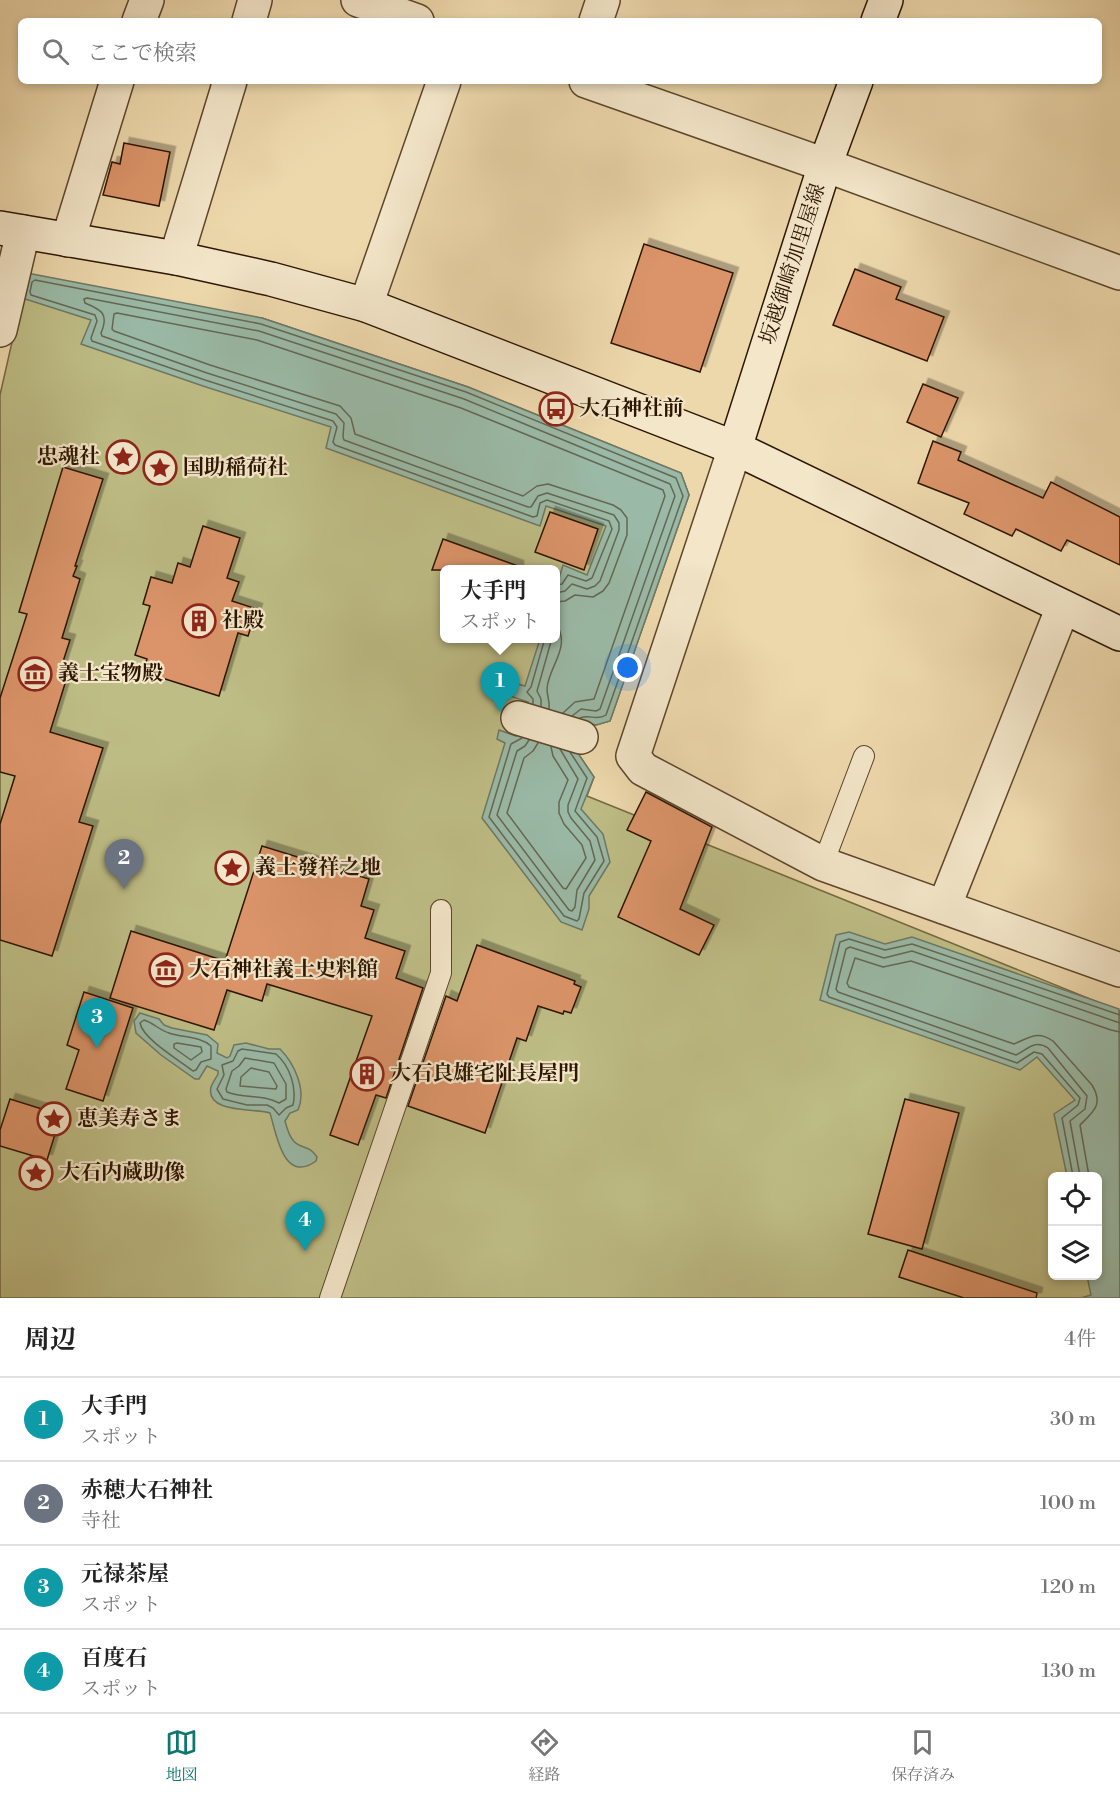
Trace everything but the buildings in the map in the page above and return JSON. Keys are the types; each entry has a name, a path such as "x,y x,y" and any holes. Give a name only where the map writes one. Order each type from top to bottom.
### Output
{"street":[{"path":"140,18 147,0"},
{"path":"250,18 255,0"},
{"path":"358,0 409,18"},
{"path":"597,18 603,0"},
{"path":"879,18 886,0"},
{"path":"68,240 116,84"},
{"path":"176,258 229,84"},
{"path":"366,305 443,84"},
{"path":"595,84 1120,273"},
{"name":"坂越御崎加里屋線","path":"823,864 643,769 633,756 735,448 825,165 855,84"},
{"path":"0,330 12,230 176,258 271,279 366,305 735,448 1120,634"},
{"path":"944,907 1063,607"},
{"path":"518,717 581,737"},
{"path":"823,864 1120,970"}],"lane":[{"path":"823,864 864,756"},
{"path":"330,1298 441,973 441,910"}],"shaded area":[{"path":"22,298 262,318 468,387 681,473 689,495 610,721 596,725 584,722 573,746 594,777 587,796 1120,1011 1120,1298 0,1298 0,395"}],"water":[{"path":"27,273 262,318 468,387 681,473 689,495 610,721 596,725 584,722 573,746 594,777 581,809 603,834 610,862 589,896 589,909 582,930 561,922 482,818 505,743 497,739 499,730 516,736 528,702 510,696 514,683 525,686 539,643 560,643 560,575 563,565 587,575 606,526 546,506 540,526 326,448 331,427 81,344 91,320 22,298"},
{"path":"849,932 885,944 912,937 1119,1009 1120,1298 1081,1298 1091,1295 1088,1280 1102,1280 1102,1172 1066,1172 1054,1114 1075,1100 1037,1057 1020,1070 820,1000 836,935"},
{"path":"140,1013 159,1019 164,1025 172,1028 207,1035 218,1044 217,1053 227,1058 234,1045 246,1043 269,1049 280,1049 298,1077 301,1094 298,1110 290,1113 285,1121 292,1139 313,1152 317,1157 316,1161 305,1167 296,1166 289,1161 278,1143 270,1113 223,1106 216,1102 211,1096 211,1087 218,1071 207,1066 199,1079 195,1079 161,1055 136,1033 134,1021"}],"place":[{"name":"大石神社前","path":"556,409"},
{"name":"忠魂社","path":"123,457"},
{"name":"国助稲荷社","path":"160,468"},
{"name":"社殿","path":"199,621"},
{"name":"義士宝物殿","path":"35,674"},
{"name":"大手門","path":"500,712"},
{"name":"義士發祥之地","path":"232,868"},
{"name":"赤穂大石神社","path":"124,889"},
{"name":"大石神社義士史料館","path":"166,970"},
{"name":"元禄茶屋","path":"97,1048"},
{"name":"大石良雄宅阯長屋門","path":"367,1074"},
{"name":"恵美寿さま","path":"54,1119"},
{"name":"大石内蔵助像","path":"36,1173"},
{"name":"百度石","path":"305,1251"}]}
